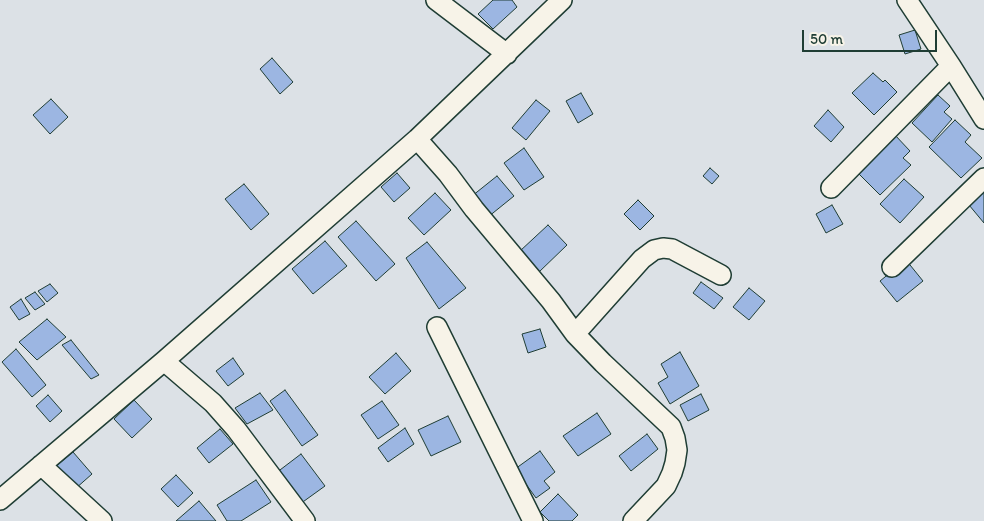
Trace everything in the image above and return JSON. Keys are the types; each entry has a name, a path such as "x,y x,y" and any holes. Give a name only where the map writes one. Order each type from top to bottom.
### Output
{"street":[{"path":"436,0 507,54"},
{"path":"0,500 164,361 417,139 562,0"},
{"path":"907,0 984,119"},
{"path":"831,188 951,66"},
{"path":"417,139 448,174 474,209 551,301 575,334 671,427 676,438 677,450 672,474 666,486 633,521"},
{"path":"892,267 984,178"},
{"path":"575,334 642,259 654,250 672,249 721,275"},
{"path":"437,327 533,521"},
{"path":"164,361 213,403 236,429 305,521"},
{"path":"41,465 102,521"}],"building":[{"path":"493,0 512,0 517,7 493,29 478,14"},
{"path":"915,30 921,49 905,54 899,35"},
{"path":"272,58 293,82 280,94 260,69"},
{"path":"873,73 883,82 885,80 897,92 874,115 852,93"},
{"path":"581,93 593,114 578,123 566,101"},
{"path":"938,95 950,106 944,112 952,119 932,142 912,123"},
{"path":"51,99 68,117 50,134 33,115"},
{"path":"536,100 550,111 526,140 512,128"},
{"path":"828,110 844,127 831,142 814,126"},
{"path":"955,120 971,135 965,142 982,158 961,178 929,147"},
{"path":"894,134 910,151 903,158 911,165 880,195 856,171"},
{"path":"524,148 544,177 524,190 504,163"},
{"path":"710,168 719,176 712,184 703,176"},
{"path":"397,173 410,188 394,202 381,187"},
{"path":"497,176 514,196 488,217 472,196"},
{"path":"904,179 924,197 900,223 880,204"},
{"path":"244,184 269,214 251,230 225,199"},
{"path":"984,192 984,223 969,205"},
{"path":"435,193 451,210 424,235 408,218"},
{"path":"638,200 654,216 640,230 624,214"},
{"path":"832,205 843,224 826,233 816,214"},
{"path":"356,221 395,264 376,281 338,237"},
{"path":"548,225 567,245 539,272 520,251"},
{"path":"325,241 347,266 313,294 292,269"},
{"path":"427,242 466,288 439,309 406,258"},
{"path":"906,260 923,281 897,302 880,281"},
{"path":"701,282 723,298 714,309 693,293"},
{"path":"50,284 58,293 47,302 38,291"},
{"path":"749,288 765,301 749,320 733,307"},
{"path":"35,292 45,304 35,310 25,298"},
{"path":"21,299 30,314 19,320 10,307"},
{"path":"47,319 66,337 37,360 19,342"},
{"path":"540,329 546,347 528,353 522,334"},
{"path":"71,340 99,375 91,379 62,345"},
{"path":"16,349 46,385 32,397 2,362"},
{"path":"680,352 699,386 670,404 658,383 668,377 661,364"},
{"path":"396,353 411,371 385,394 369,377"},
{"path":"233,358 244,374 228,386 216,371"},
{"path":"285,390 318,435 302,446 270,401"},
{"path":"260,393 273,410 247,424 235,408"},
{"path":"701,394 709,410 688,421 680,405"},
{"path":"48,395 62,411 50,422 36,406"},
{"path":"134,400 152,419 132,438 114,419"},
{"path":"382,401 399,425 378,439 361,415"},
{"path":"597,413 611,434 578,456 563,436"},
{"path":"448,416 461,442 431,456 418,430"},
{"path":"405,428 414,444 388,462 378,448"},
{"path":"220,429 233,444 209,463 197,448"},
{"path":"647,434 658,449 631,471 619,456"},
{"path":"540,451 555,472 544,481 550,488 536,498 515,469"},
{"path":"73,452 92,474 75,489 55,467"},
{"path":"301,454 325,486 300,504 276,473"},
{"path":"176,475 193,493 178,507 161,489"},
{"path":"256,480 271,502 241,521 227,521 217,505"},
{"path":"558,494 578,515 572,521 549,521 540,512"},
{"path":"199,501 216,521 176,521"}]}
